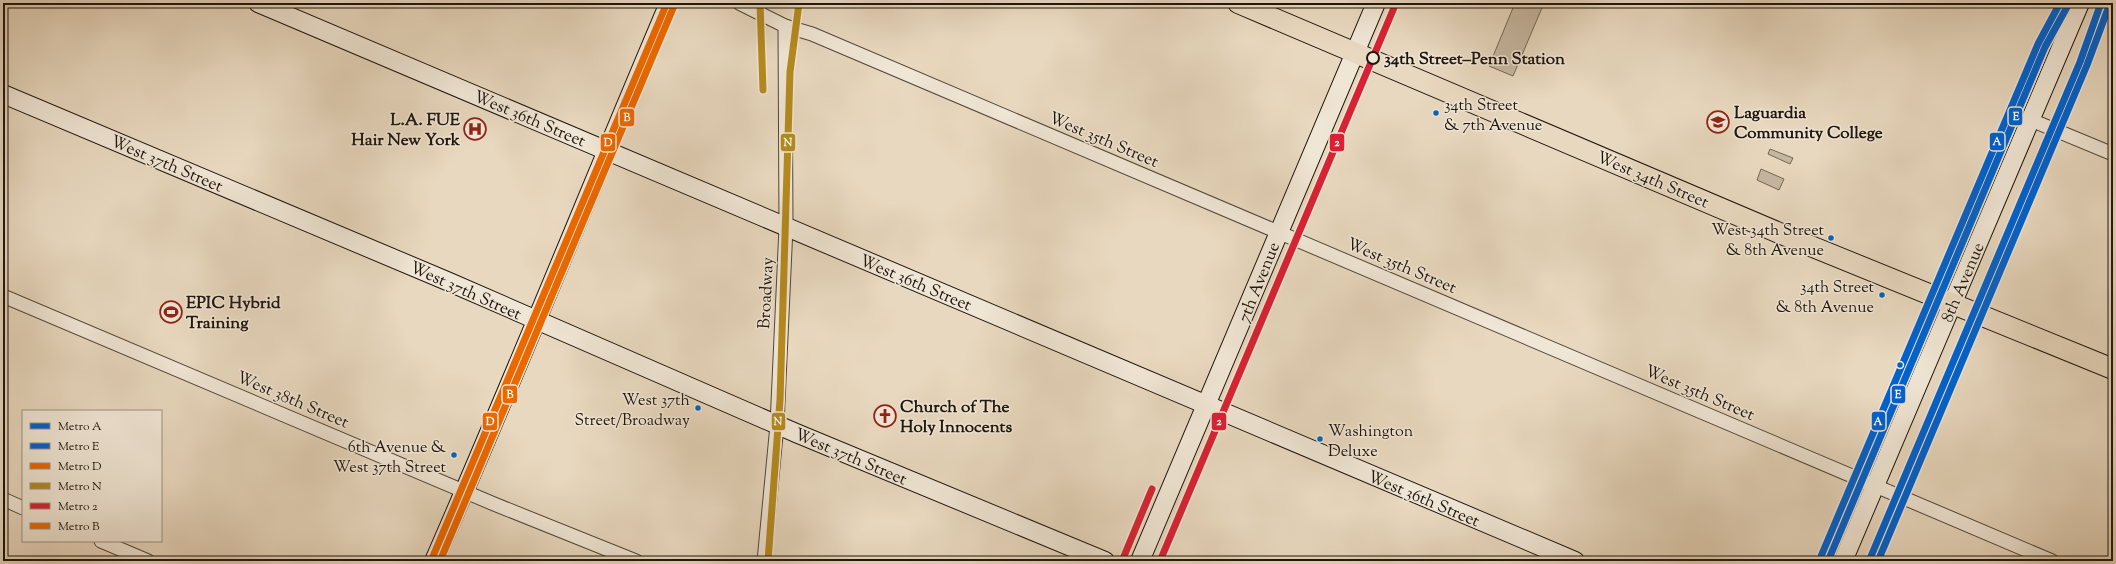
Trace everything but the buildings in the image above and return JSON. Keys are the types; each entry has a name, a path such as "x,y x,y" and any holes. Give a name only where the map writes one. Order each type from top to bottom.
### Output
{"main road":[{"name":"West 36th Street","path":"258,3 1575,561"},
{"path":"434,561 538,321 606,151 669,3"},
{"name":"West 34th Street","path":"1238,3 1784,235 2113,369"},
{"name":"7th Avenue","path":"1140,561 1207,406 1278,232 1376,3"},
{"name":"8th Avenue","path":"1843,561 2080,3"},
{"name":"West 37th Street","path":"3,94 433,275 777,425 1105,561"}],"street":[{"name":"West 35th Street","path":"739,3 759,11 785,26 812,34 2052,561"},
{"name":"Broadway","path":"764,561 777,425 786,227 785,26"},
{"path":"2031,120 2113,154"},
{"name":"West 38th Street","path":"3,296 465,491 636,561"},
{"path":"3,499 22,508"},
{"path":"103,542 148,561"}],"shaded area":[{"path":"1515,3 1544,3 1513,76 1489,66"},
{"path":"1770,149 1793,158 1790,164 1768,154"},
{"path":"1761,169 1784,179 1779,190 1757,180"}],"metro line":[{"name":"D","path":"431,561 667,3"},
{"name":"N","path":"760,3 763,90"},
{"name":"N","path":"768,561 780,400 790,72 799,3"},
{"name":"2","path":"1160,561 1396,3"},
{"name":"A","path":"1819,561 2038,44 2060,3"},
{"name":"A","path":"1869,561 2080,62 2101,3"},
{"name":"B","path":"440,561 674,6"},
{"name":"E","path":"1878,561 2087,65 2109,6"},
{"name":"E","path":"1828,561 2045,47 2067,7"},
{"name":"2","path":"1122,561 1152,489"}],"place":[{"name":"34th Street–Penn Station","path":"1373,58"},
{"name":"34th Street & 7th Avenue","path":"1436,113"},
{"name":"Laguardia Community College","path":"1718,122"},
{"name":"L.A. FUE Hair New York","path":"475,129"},
{"name":"West 34th Street & 8th Avenue","path":"1831,238"},
{"name":"34th Street & 8th Avenue","path":"1882,295"},
{"name":"EPIC Hybrid Training","path":"171,312"},
{"name":"West 37th Street/Broadway","path":"698,408"},
{"name":"Church of The Holy Innocents","path":"885,416"},
{"name":"Washington Deluxe","path":"1320,439"},
{"name":"6th Avenue & West 37th Street","path":"454,455"}]}
